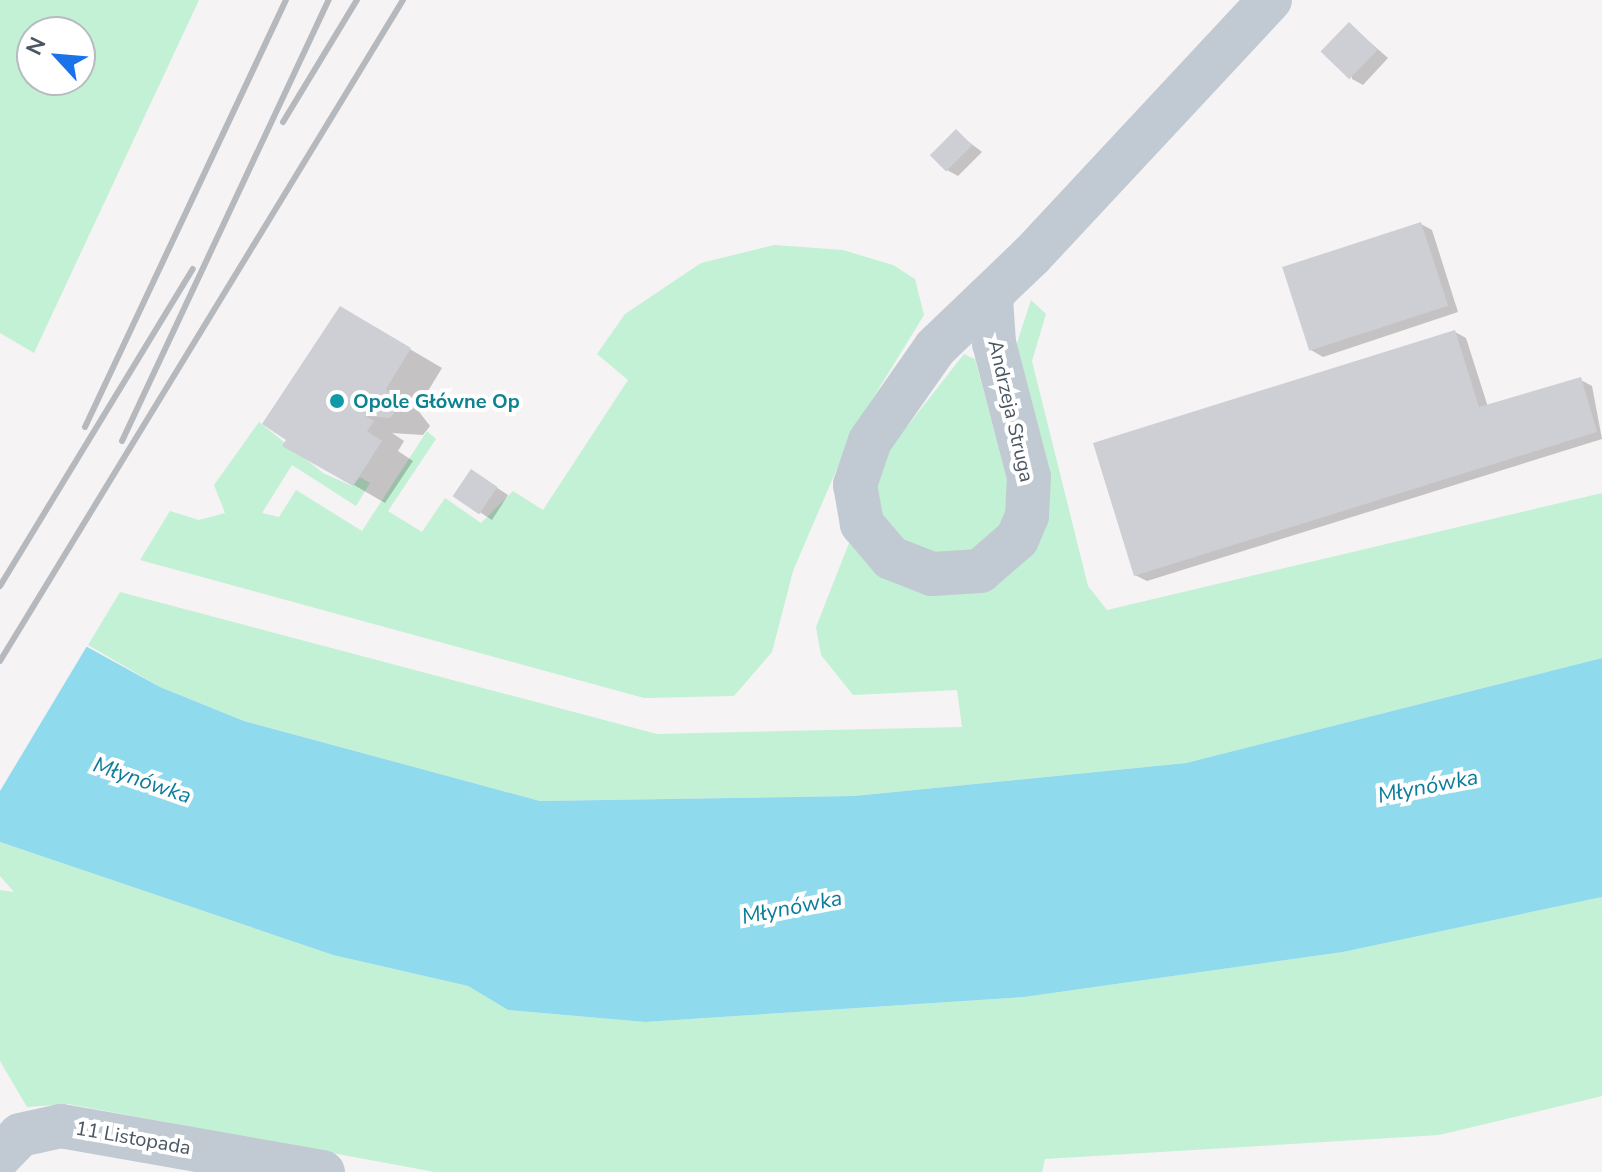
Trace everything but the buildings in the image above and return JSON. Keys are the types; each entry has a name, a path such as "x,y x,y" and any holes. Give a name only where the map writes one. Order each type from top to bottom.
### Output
{"street":[{"name":"Andrzeja Struga","path":"991,298 994,343 1029,477 1027,516 1017,539 980,571 932,574 891,558 873,542 856,506 859,463 935,348 991,298 1270,0"},
{"name":"11 Listopada","path":"0,1156 20,1135 61,1126 323,1172"}],"green space":[{"path":"0,0 199,0 34,353 0,333"},
{"path":"774,245 843,250 893,265 915,279 924,315 854,429 793,571 772,652 734,696 644,698 140,560 170,511 199,520 225,513 214,485 259,422 323,473 352,486 360,477 370,483 356,506 292,465 262,513 279,517 296,490 362,531 427,431 436,439 388,511 422,532 445,498 481,523 513,491 543,510 628,380 597,354 625,314 701,263"},
{"path":"1031,300 1046,314 1032,361 1088,586 1107,610 1602,493 1602,658 1186,763 854,796 540,801 244,721 160,687 88,645 120,592 657,734 962,727 957,690 853,695 821,655 816,627 849,543 861,556 951,595 1005,578 1034,551 1015,349"},
{"path":"964,354 975,359 1008,483 1004,523 973,552 947,557 889,534 874,497 887,452"},
{"path":"0,842 333,955 468,986 508,1010 645,1022 1024,997 1343,952 1602,897 1602,1096 1439,1135 1045,1159 1042,1172 435,1172 68,1104 27,1107 0,1061 0,890 14,892 0,876"}],"water":[{"name":"Młynówka","path":"0,599 160,687 244,721 540,801 854,796 1186,763 1602,658 1602,897 1343,952 1024,997 645,1022 508,1010 468,986 333,955 0,842"}],"pier":[{"path":"0,595 90,641 0,791"}],"railway":[{"path":"85,427 286,0"},
{"path":"122,441 329,0"},
{"path":"283,122 357,0"},
{"path":"0,661 403,0"},
{"path":"0,586 193,269"}],"place":[{"name":"Opole Główne Op","path":"337,401"}]}
